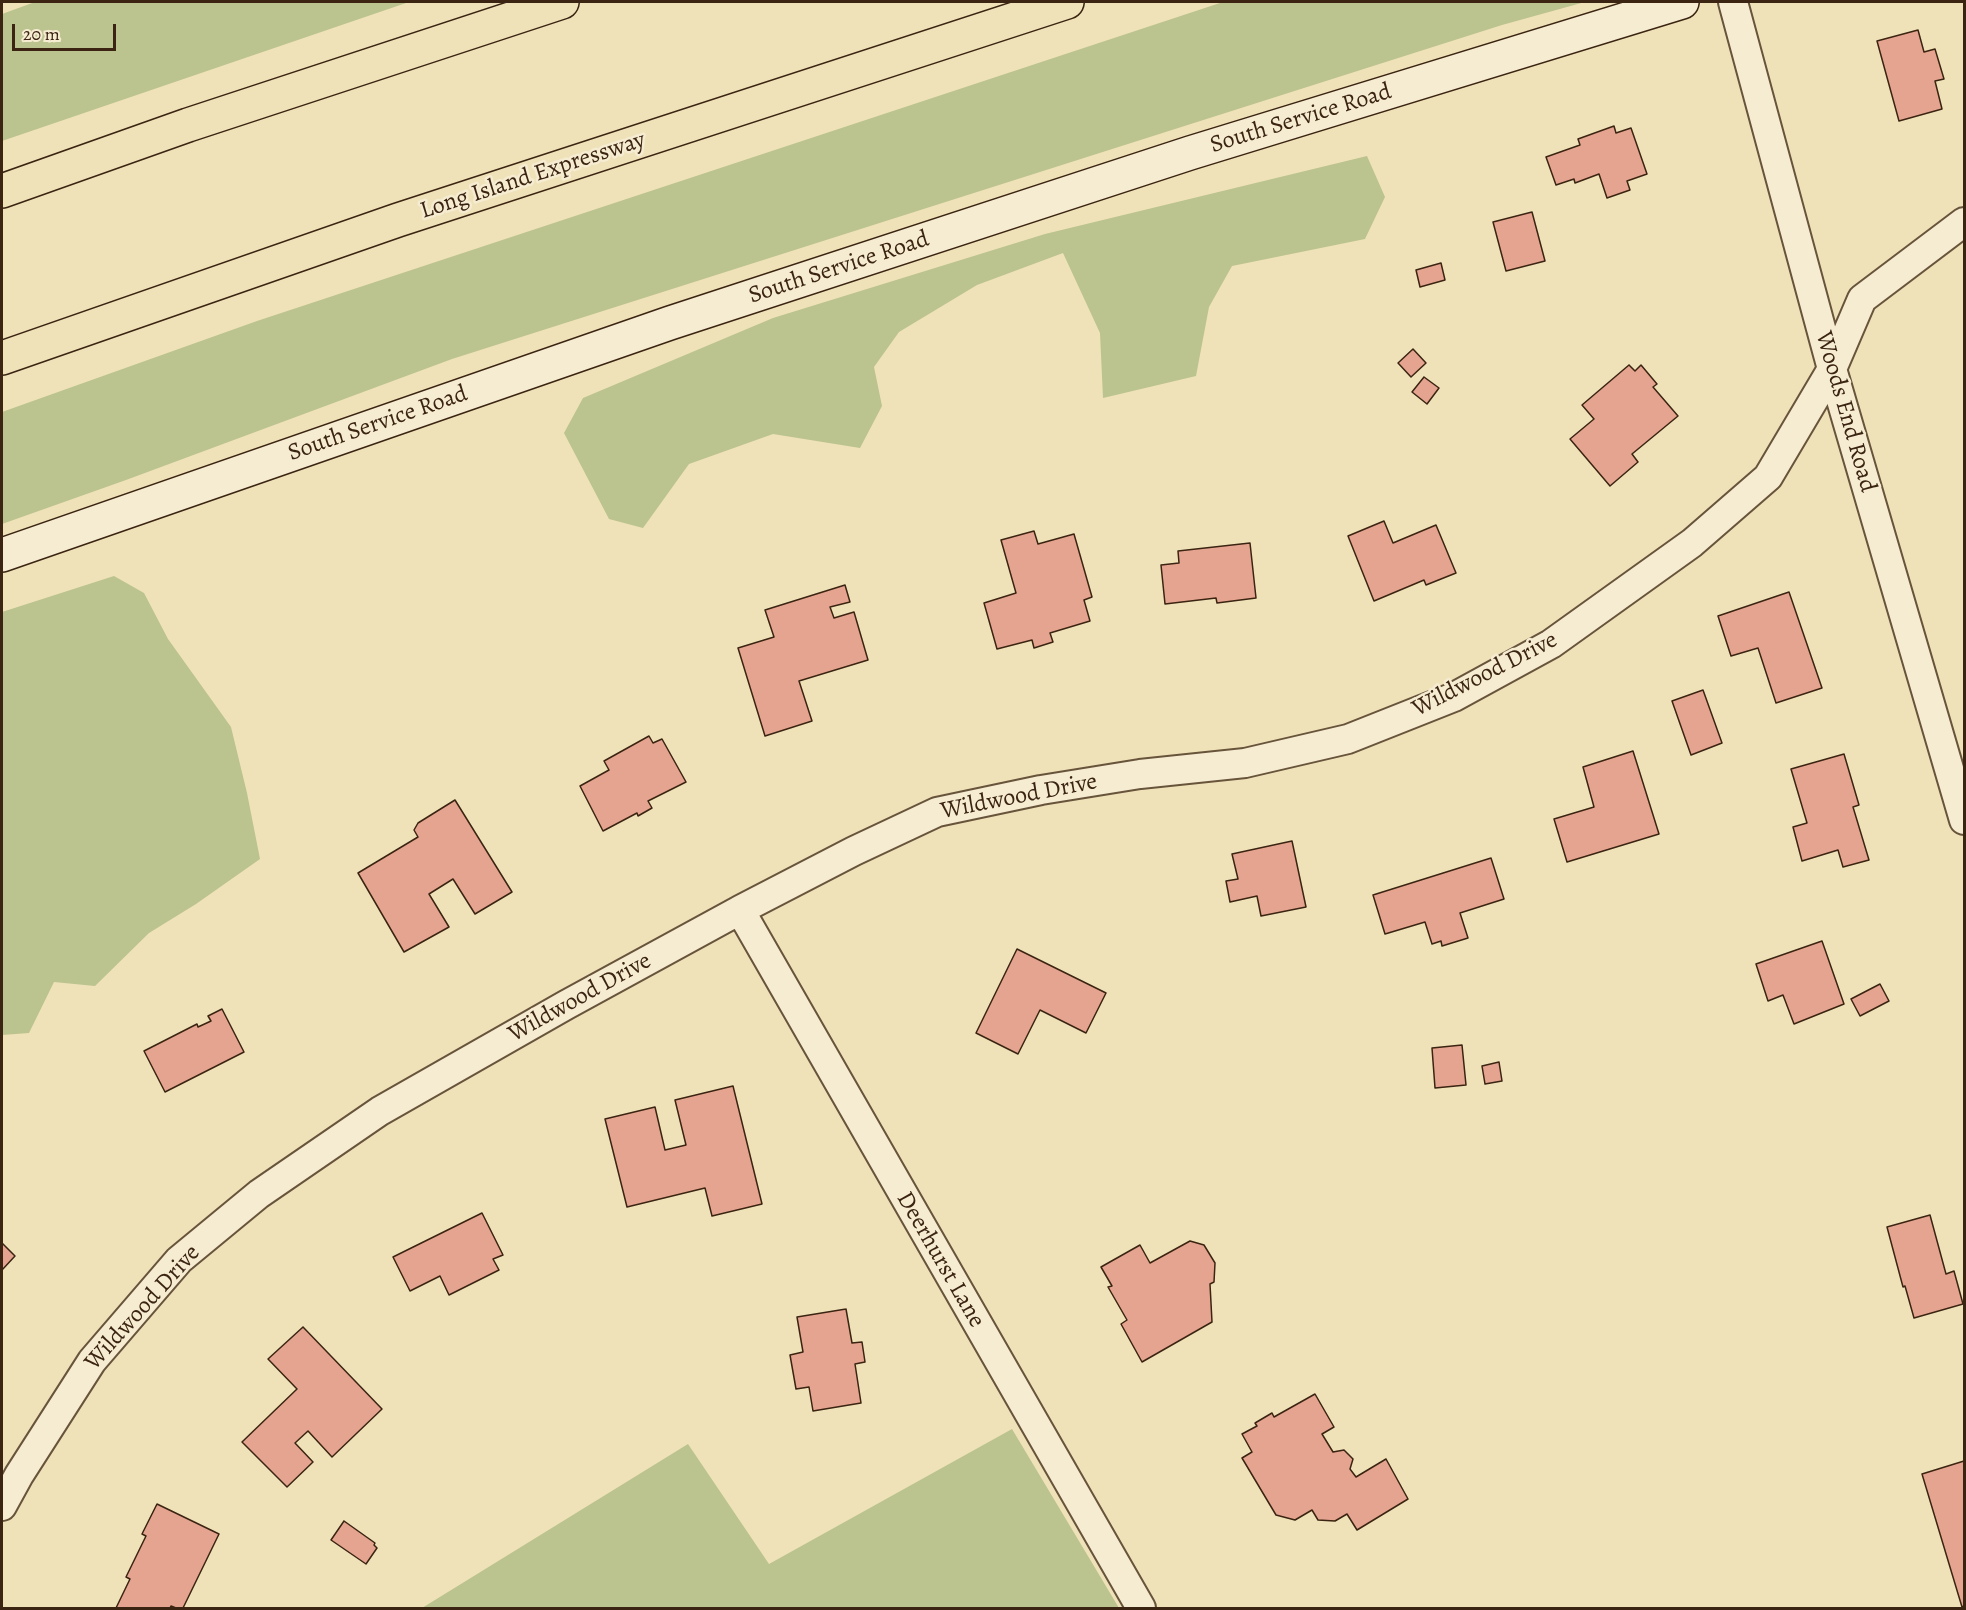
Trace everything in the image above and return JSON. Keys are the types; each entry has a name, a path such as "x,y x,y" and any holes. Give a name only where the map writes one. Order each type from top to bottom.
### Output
{"highway":[{"path":"2,191 188,125 562,2"},
{"name":"Long Island Expressway","path":"2,358 398,220 1067,2"}],"main road":[{"name":"South Service Road","path":"2,555 670,323 1190,153 1682,2"}],"street":[{"name":"Woods End Road","path":"1733,2 1832,369 1965,820"},
{"name":"Wildwood Drive","path":"2,1506 92,1360 179,1260 259,1194 380,1111 576,1000 740,910 854,851 937,812 1052,788 1140,774 1245,763 1348,739 1454,697 1551,644 1692,543 1768,477 1832,369 1862,299 1965,222"},
{"name":"Deerhurst Lane","path":"740,910 1142,1608"}],"green space":[{"path":"35,2 409,2 2,141 2,14"},
{"path":"1223,2 1585,2 1502,25 452,359 2,524 2,412 257,321"},
{"path":"1367,156 1385,197 1365,239 1232,266 1209,307 1196,376 1103,398 1100,333 1063,253 977,285 899,332 874,367 882,406 860,448 773,434 689,464 643,528 609,519 564,433 583,398 773,318 1045,234"},
{"path":"114,576 144,593 168,639 231,727 260,859 196,904 149,933 95,986 54,982 29,1033 2,1035 2,612"},
{"path":"1012,1429 1119,1608 422,1608 688,1444 769,1564"}],"building":[{"path":"1918,30 1924,52 1935,49 1944,79 1935,81 1942,109 1899,121 1877,41"},
{"path":"1614,126 1616,133 1631,128 1647,174 1627,181 1630,190 1607,198 1599,174 1575,183 1574,179 1556,185 1546,157 1580,145 1578,139"},
{"path":"1532,212 1545,261 1506,271 1493,222"},
{"path":"1441,263 1445,280 1420,287 1416,270"},
{"path":"1413,349 1426,363 1411,377 1398,363"},
{"path":"1629,365 1635,371 1641,365 1657,384 1653,387 1678,416 1632,454 1638,462 1610,486 1570,439 1594,419 1582,405"},
{"path":"1424,377 1439,388 1427,404 1412,392"},
{"path":"1384,521 1393,543 1436,525 1456,573 1426,585 1424,580 1374,601 1348,536"},
{"path":"1034,531 1038,544 1074,534 1092,597 1084,600 1090,621 1050,633 1053,642 1034,648 1032,640 997,649 984,603 1016,593 1001,540"},
{"path":"1250,543 1256,598 1217,603 1216,598 1165,604 1161,565 1179,563 1178,551"},
{"path":"845,585 850,602 830,607 834,618 854,612 868,660 799,681 812,721 765,736 738,648 774,637 765,610"},
{"path":"1789,592 1822,688 1776,703 1758,648 1731,656 1718,616"},
{"path":"1703,690 1722,743 1691,755 1672,701"},
{"path":"649,736 653,743 662,739 686,782 648,801 652,808 638,816 637,813 603,831 580,786 609,770 604,761"},
{"path":"1633,751 1659,834 1567,862 1554,819 1594,807 1583,767"},
{"path":"1844,754 1859,805 1853,807 1869,860 1843,867 1838,850 1802,861 1793,827 1807,823 1791,769"},
{"path":"455,800 512,892 475,914 453,879 429,894 449,927 404,952 358,873 418,837 414,830 418,823"},
{"path":"1292,841 1306,907 1261,916 1257,896 1230,902 1226,881 1238,879 1232,854"},
{"path":"1491,858 1504,899 1460,913 1468,938 1442,946 1441,941 1432,944 1425,922 1385,934 1373,895"},
{"path":"1822,941 1844,1004 1794,1024 1783,995 1768,1001 1756,964"},
{"path":"1017,949 1106,993 1086,1033 1040,1010 1018,1054 976,1033"},
{"path":"1880,984 1889,1001 1860,1016 1851,999"},
{"path":"222,1009 244,1052 165,1092 144,1051 197,1024 198,1027 211,1021 208,1016"},
{"path":"1462,1045 1466,1085 1435,1088 1432,1048"},
{"path":"1499,1062 1502,1081 1485,1084 1482,1066"},
{"path":"733,1086 762,1204 712,1216 705,1188 627,1207 605,1119 655,1107 665,1150 686,1145 675,1100"},
{"path":"482,1213 503,1255 493,1259 499,1270 449,1295 440,1276 410,1291 393,1257"},
{"path":"1930,1215 1946,1274 1954,1271 1963,1304 1914,1318 1887,1227"},
{"path":"1190,1241 1204,1245 1215,1263 1214,1282 1210,1284 1212,1322 1142,1362 1121,1324 1127,1320 1108,1287 1112,1286 1101,1267 1140,1245 1150,1263"},
{"path":"2,1243 15,1256 2,1270"},
{"path":"846,1309 852,1343 862,1342 865,1362 855,1364 861,1403 813,1411 809,1387 796,1389 790,1355 803,1352 797,1317"},
{"path":"303,1327 382,1409 332,1457 308,1431 295,1443 313,1462 287,1487 242,1442 297,1389 268,1359"},
{"path":"1315,1394 1334,1427 1322,1434 1333,1452 1344,1450 1353,1459 1350,1469 1356,1477 1386,1459 1408,1499 1357,1530 1347,1514 1335,1521 1318,1520 1312,1510 1295,1520 1276,1515 1242,1458 1252,1452 1242,1434 1257,1426 1255,1423 1272,1413 1274,1417"},
{"path":"1964,1461 1964,1606 1962,1607 1922,1474"},
{"path":"157,1504 219,1534 183,1608 171,1606 170,1608 116,1608 130,1579 126,1577 146,1536 142,1534"},
{"path":"344,1521 375,1543 377,1548 366,1564 331,1540"}]}
